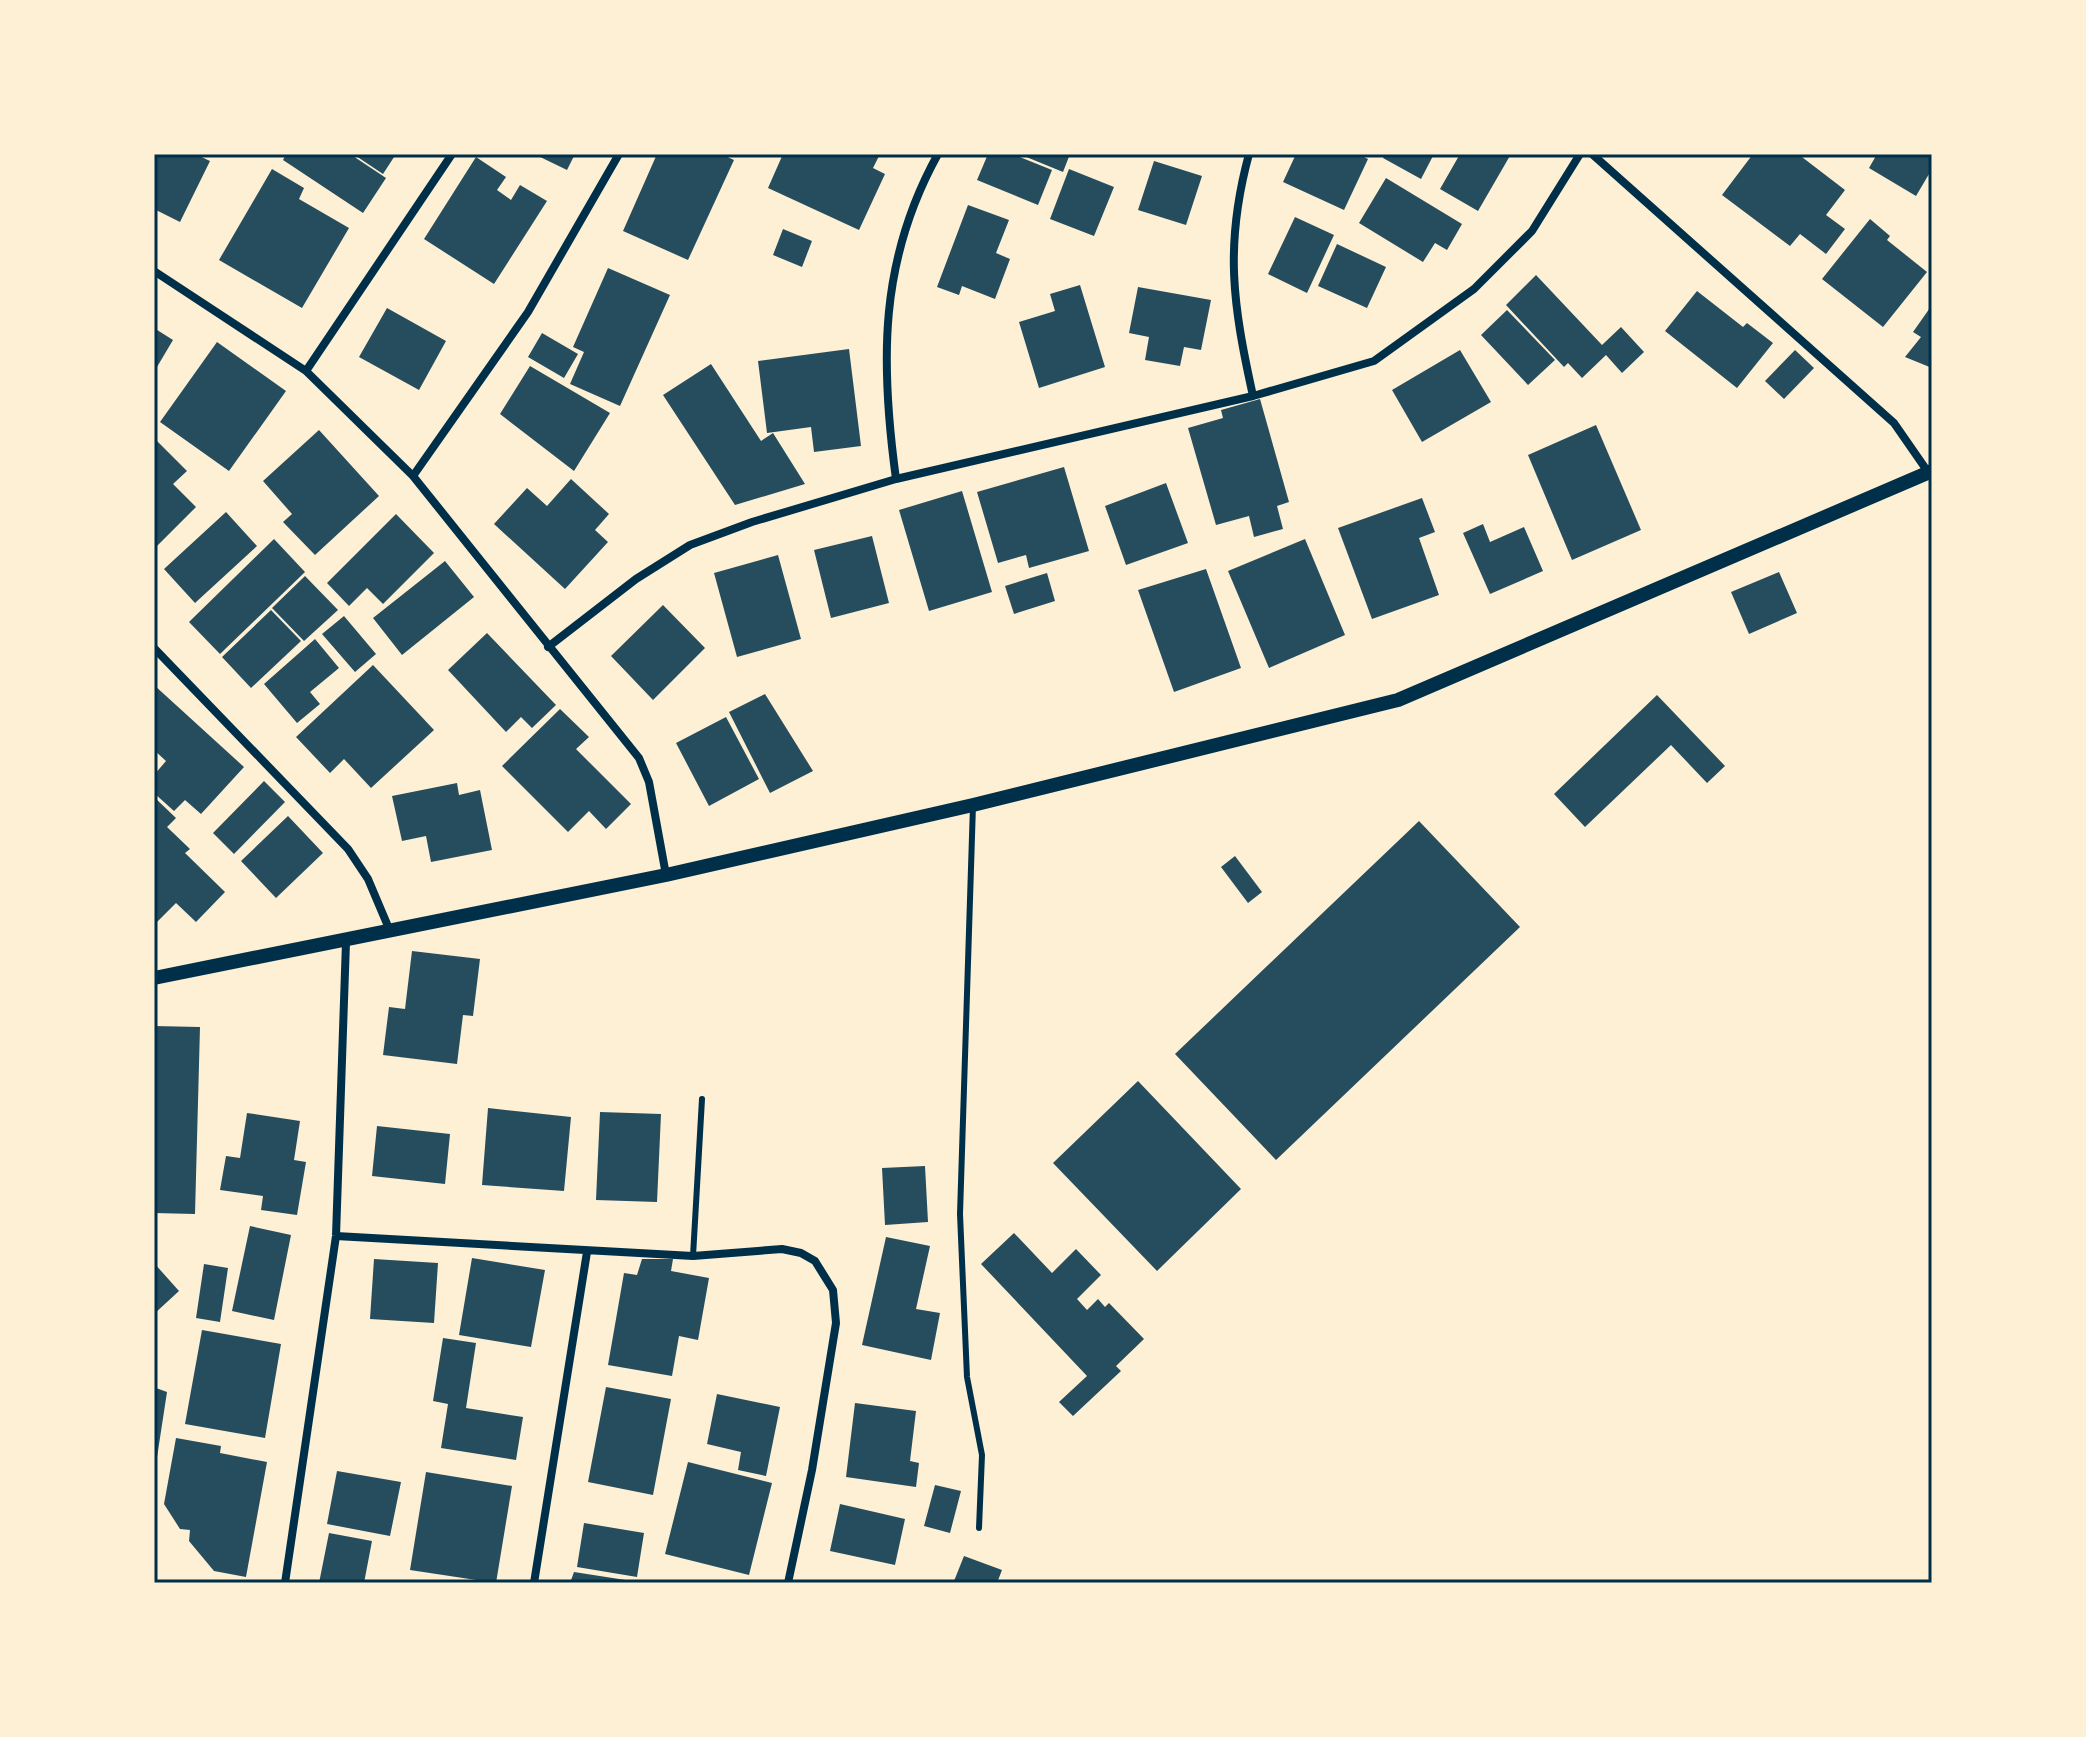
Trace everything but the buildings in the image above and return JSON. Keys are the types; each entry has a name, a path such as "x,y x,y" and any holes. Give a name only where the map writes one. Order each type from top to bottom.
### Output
{"street":[{"path":"306,371 452,154"},
{"path":"413,476 528,312 619,154"},
{"path":"896,479 885,401 885,339 890,288 905,229 938,154"},
{"path":"1249,154 1238,197 1232,285 1253,396"},
{"path":"548,647 636,579 690,545 752,522 896,479 1253,396 1374,361 1474,289 1532,231 1580,154"},
{"path":"154,978 346,942 666,875 973,805 1398,700 1930,472 1894,423 1592,154"},
{"path":"154,271 306,371 413,476 647,770 666,875"},
{"path":"154,648 348,849 368,879 390,931"},
{"path":"285,1583 336,1236 346,942"},
{"path":"336,1236 693,1256 782,1249 801,1253 815,1261 833,1290 833,1337 812,1470 788,1583"},
{"path":"534,1583 587,1252"}],"lane":[{"path":"973,805 960,1214 967,1377 982,1455 979,1528"},
{"path":"693,1256 702,1099"}]}
